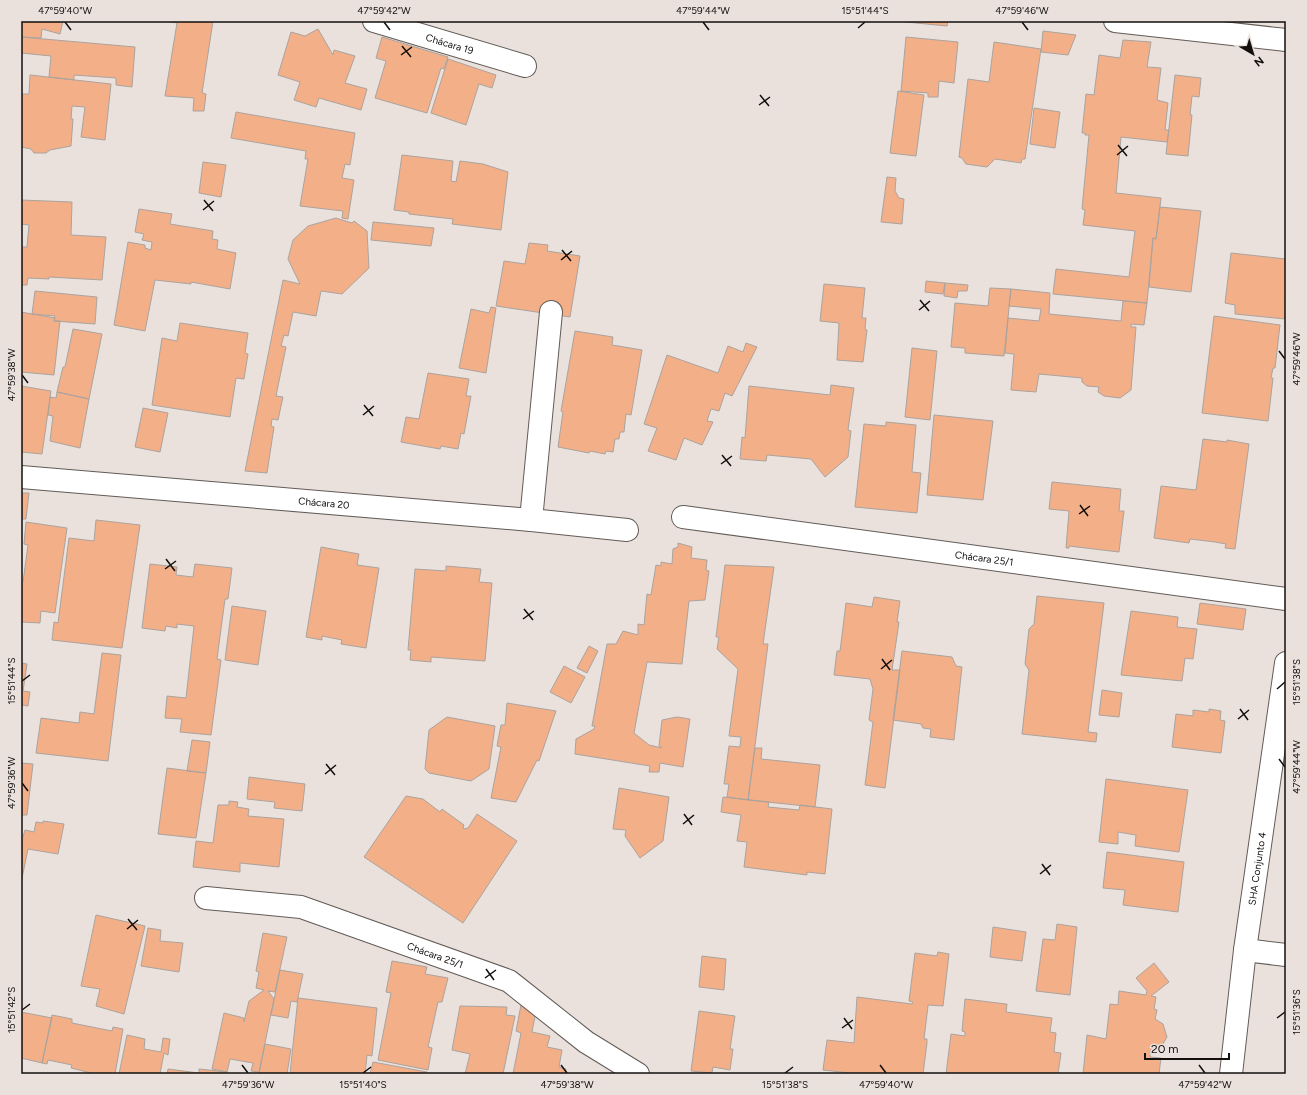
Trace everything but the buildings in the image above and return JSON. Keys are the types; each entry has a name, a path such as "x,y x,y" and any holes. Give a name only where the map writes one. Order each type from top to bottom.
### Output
{"street":[{"name":"Chácara 19","path":"374,21 524,66"},
{"path":"1116,21 1286,40"},
{"path":"531,520 551,312"},
{"name":"Chácara 20","path":"21,477 531,520 627,530"},
{"name":"Chácara 25/1","path":"683,517 1286,599"},
{"name":"SHA Conjunto 4","path":"1230,1074 1245,950 1278,765 1286,663"},
{"name":"Chácara 25/1","path":"206,898 300,907 509,981 586,1042 638,1074"},
{"path":"1245,950 1286,955"}]}
